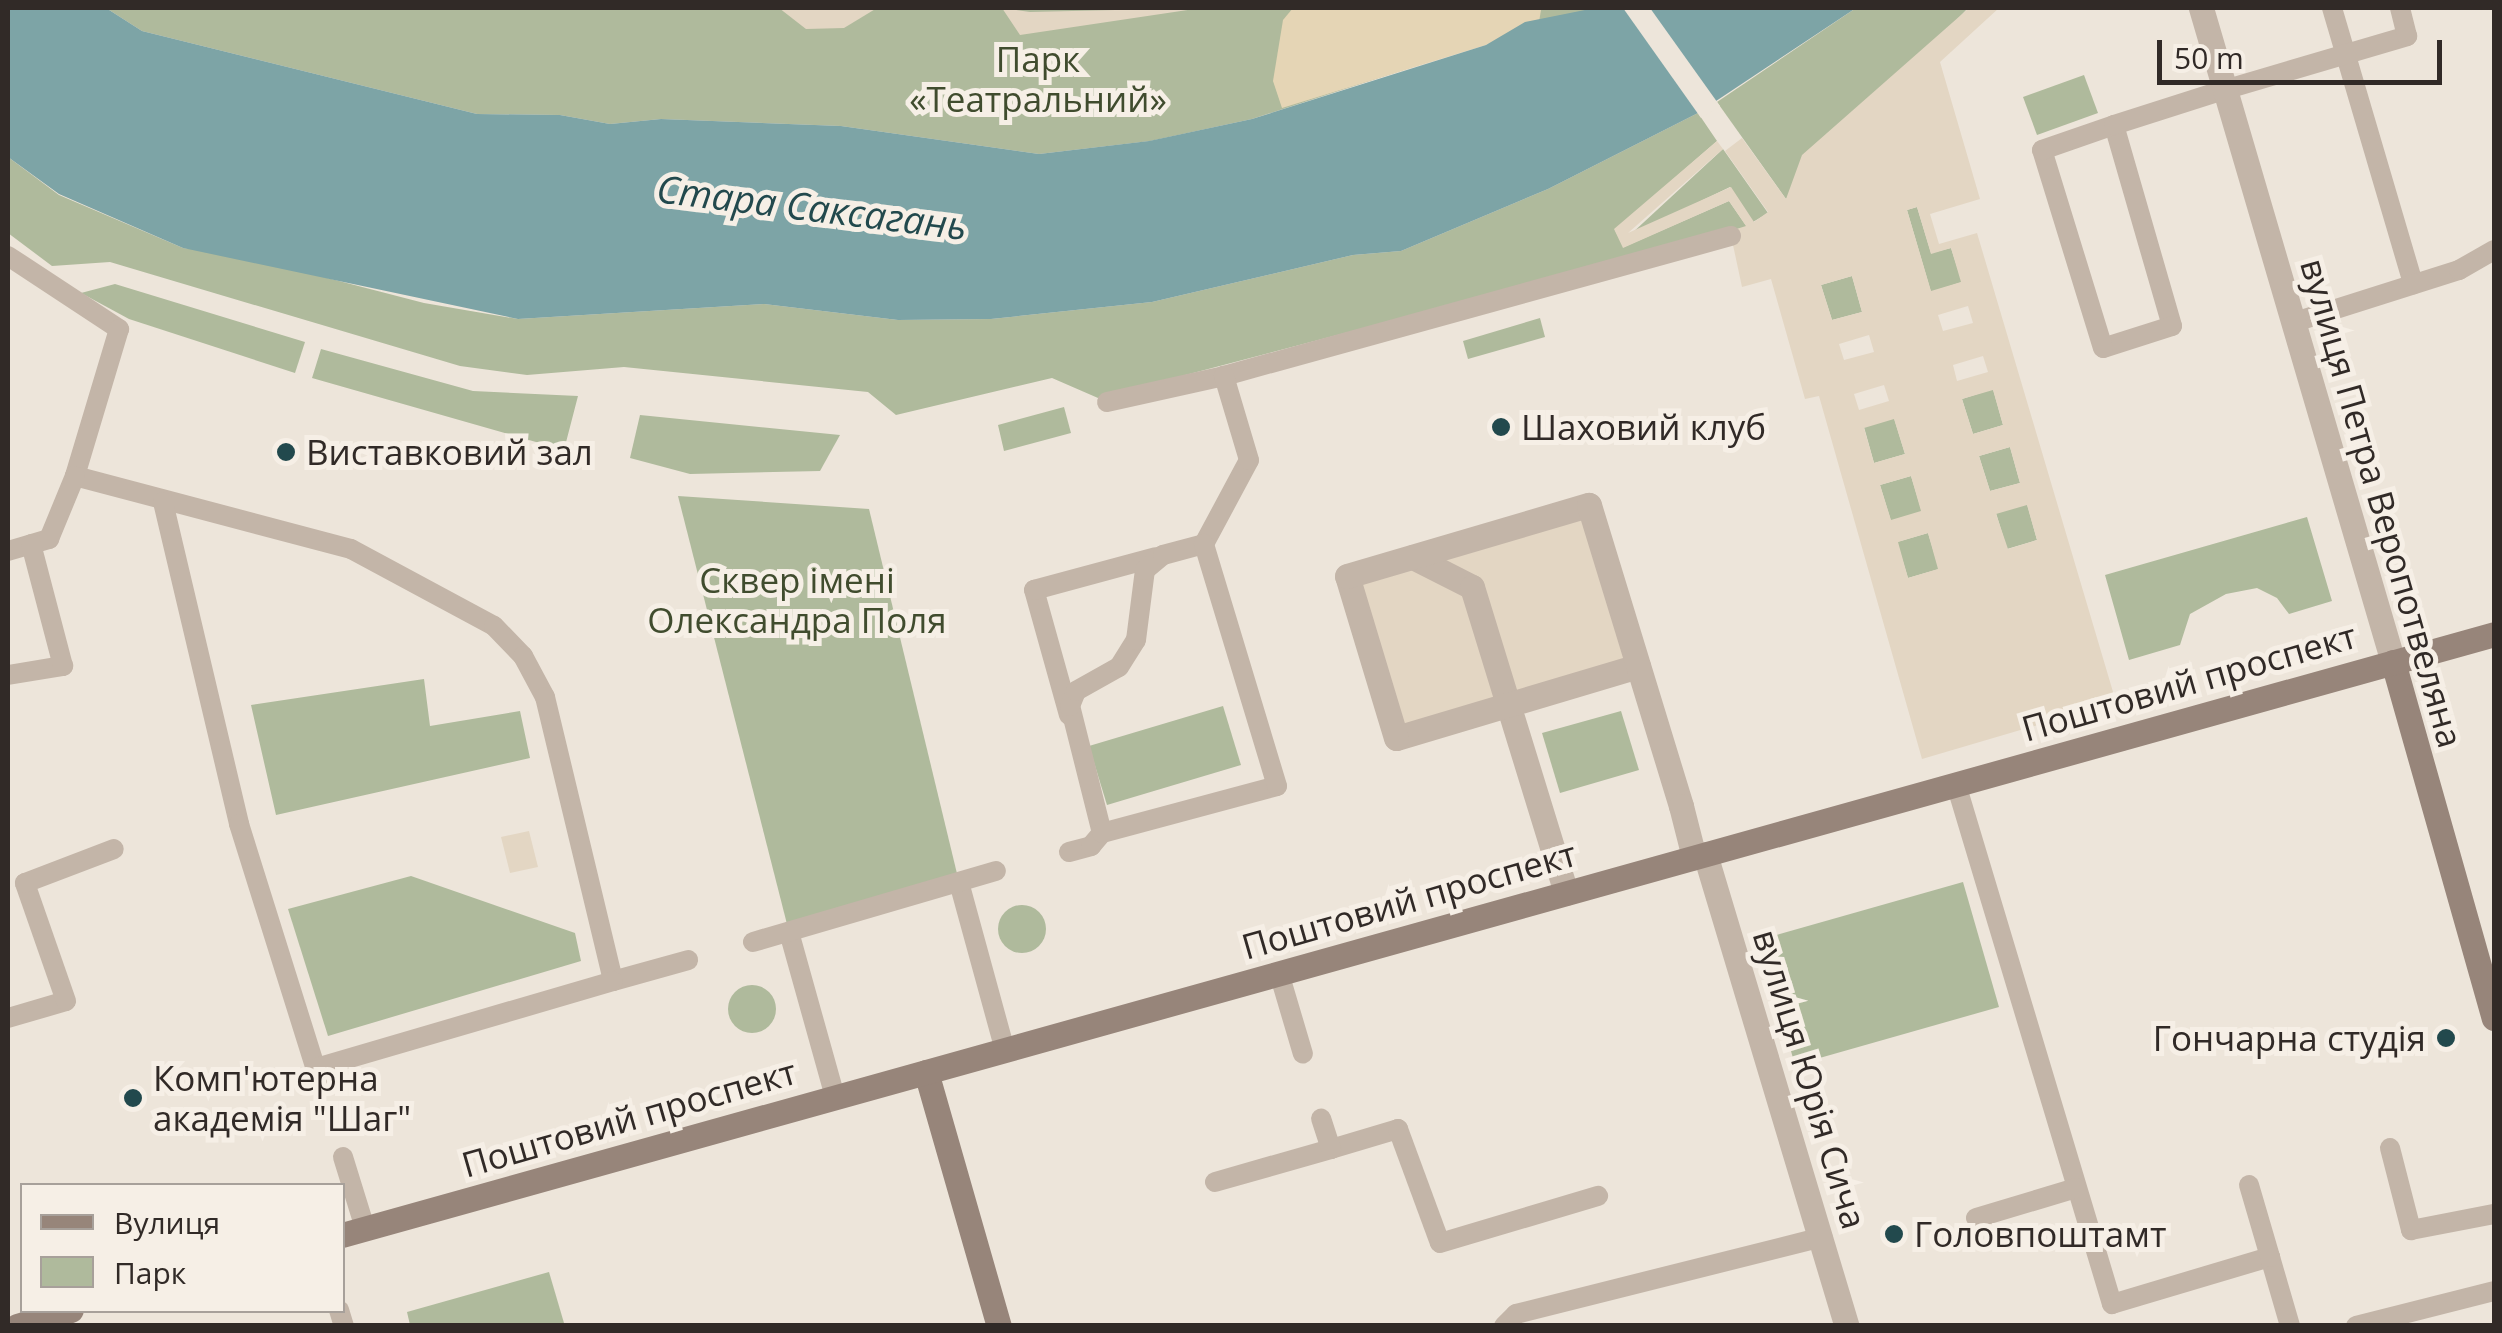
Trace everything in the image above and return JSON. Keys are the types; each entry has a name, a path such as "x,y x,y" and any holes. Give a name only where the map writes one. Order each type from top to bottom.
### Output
{"street":[{"name":"вулиця Петра Веропотвеляна","path":"2201,8 2494,1018"},
{"name":"вулиця Юрія Сича","path":"1413,557 1589,505 1848,1326"},
{"path":"1566,893 1507,702 1472,587 1413,557 1347,576 1396,738 1507,702 1638,666"},
{"name":"Поштовий проспект","path":"354,1231 2494,634"},
{"path":"926,1072 1000,1326"},
{"path":"18,1326 61,1313"}],"lane":[{"path":"2332,8 2414,284"},
{"path":"2114,125 2172,326 2103,348 2042,150 2114,125 2224,90 2407,36 2400,8"},
{"path":"1106,402 1224,376 1731,236"},
{"path":"2295,322 2414,284 2494,250"},
{"path":"8,256 119,329 57,528 32,544 8,551"},
{"path":"1069,852 1091,846 1102,833 1277,786 1204,544 1249,460 1224,376"},
{"path":"75,476 351,549 464,606 523,656 545,697 614,981"},
{"path":"163,502 239,824 318,1076 688,960"},
{"path":"8,675 63,666 32,544"},
{"path":"1102,833 1034,590 1204,544"},
{"path":"1069,715 1076,691 1119,667 1136,640 1145,570 1163,555"},
{"path":"1956,784 2063,1153 2112,1304 2270,1257"},
{"path":"8,1018 66,1000 25,883 114,850"},
{"path":"753,942 960,886 996,872"},
{"path":"960,886 1005,1050"},
{"path":"789,932 835,1097"},
{"path":"1279,973 1303,1054"},
{"path":"1321,1118 1331,1149"},
{"path":"1216,1182 1398,1129 1440,1244 1598,1196"},
{"path":"2390,1148 2411,1230 2494,1214"},
{"path":"343,1156 354,1231"},
{"path":"2249,1185 2290,1326"},
{"path":"1976,1218 2076,1188"},
{"path":"1504,1326 1516,1314 1822,1237"},
{"path":"2356,1326 2494,1291"}],"green space":[{"name":"Парк «Театральний»","path":"106,8 1595,8 1252,119 1150,141 1039,154 841,126 661,119 610,124 560,115 477,114 142,31"},
{"path":"1856,8 1968,8 1786,199 1717,102"},
{"path":"2084,75 2098,113 2037,135 2023,97"},
{"path":"1698,113 1717,141 1615,230 1624,247 1729,201 1747,227 1098,398 1052,378 896,415 868,392 624,367 527,375 460,366 110,262 52,266 8,233 8,157 59,195 183,248 239,255 424,303 518,319 764,304 898,320 991,319 1152,302 1353,255 1401,251 1548,189"},
{"path":"1723,149 1768,213 1753,222 1730,187 1630,235"},
{"path":"1917,207 1931,253 1951,248 1962,282 1931,292 1907,210"},
{"path":"1852,276 1862,312 1832,320 1821,285"},
{"path":"115,284 305,342 295,373 129,319 81,293"},
{"path":"1540,318 1545,337 1468,359 1463,341"},
{"path":"321,349 473,391 578,396 564,450 312,378"},
{"path":"1993,389 2003,425 1973,434 1962,399"},
{"path":"1064,407 1071,433 1004,451 998,425"},
{"path":"640,415 840,435 820,471 690,474 630,458"},
{"path":"1894,418 1905,454 1874,463 1864,427"},
{"path":"2010,447 2020,483 1990,491 1979,456"},
{"path":"1911,476 1922,512 1891,521 1880,485"},
{"name":"Сквер імені Олександра Поля","path":"678,496 869,509 960,886 789,932"},
{"path":"2027,504 2037,540 2007,549 1996,513"},
{"path":"2307,517 2332,601 2289,614 2277,598 2257,588 2226,594 2190,614 2180,645 2129,660 2105,575"},
{"path":"1928,533 1939,569 1908,578 1897,542"},
{"path":"424,679 430,726 520,711 530,758 276,815 251,705"},
{"path":"1223,706 1241,765 1107,805 1089,746"},
{"path":"1621,711 1639,770 1560,793 1542,733"},
{"path":"411,876 575,933 581,961 328,1036 288,909"},
{"path":"1963,882 1999,1007 1795,1065 1759,940"},
{"path":"1022,905 1039,912 1046,929 1039,946 1022,953 1005,946 998,929 1005,912"},
{"path":"752,985 769,992 776,1009 769,1026 752,1033 735,1026 728,1009 735,992"},
{"path":"549,1272 564,1323 410,1325 407,1312"}],"sand":[{"path":"1293,8 1541,10 1539,22 1486,45 1282,108 1273,81 1283,20"}],"shaded area":[{"path":"779,8 877,8 844,28 806,29"},
{"path":"1002,8 1030,12 1201,8 1020,35"},
{"path":"1969,8 1999,8 1940,62 1980,199 1930,214 1939,244 1977,233 2116,702 1922,759 1819,396 1805,399 1771,279 1742,287 1730,231 1746,226 1729,201 1623,248 1614,229 1717,141 1723,149 1628,233 1731,187 1754,222 1768,212 1725,151 1742,138 1786,199 1802,155","holes":["1917,207 1931,254 1951,248 1961,282 1931,291 1907,210","1852,276 1862,312 1832,320 1821,285","1968,306 1973,323 1943,331 1938,315","1869,335 1874,352 1844,360 1839,344","1983,356 1988,372 1957,381 1953,365","1884,385 1889,401 1859,410 1854,394","1993,390 2003,425 1973,434 1962,399","1894,419 1905,454 1874,463 1864,428","2010,447 2020,483 1990,491 1979,456","1911,476 1921,511 1891,520 1880,485","2027,505 2037,540 2008,549 1996,514","1928,533 1938,569 1908,578 1898,542"]},
{"path":"1587,513 1633,666 1397,734 1353,581"},
{"path":"529,831 538,867 510,873 501,837"}],"water":[{"name":"Стара Саксагань","path":"8,8 106,8 142,31 477,114 560,115 610,124 661,119 841,126 1039,154 1149,141 1252,119 1486,45 1525,22 1595,8 1856,8 1698,113 1548,189 1401,251 1353,255 1152,302 991,319 898,320 764,304 518,319 183,248 59,194 8,157"}],"pier":[{"path":"1623,8 1650,8 1720,106 1701,118"}],"place":[{"name":"Шаховий клуб","path":"1501,427"},
{"name":"Виставковий зал","path":"286,452"},
{"name":"Гончарна студія","path":"2446,1038"},
{"name":"Комп'ютерна академія \"Шаг\"","path":"133,1098"},
{"name":"Головпоштамт","path":"1894,1234"}]}
